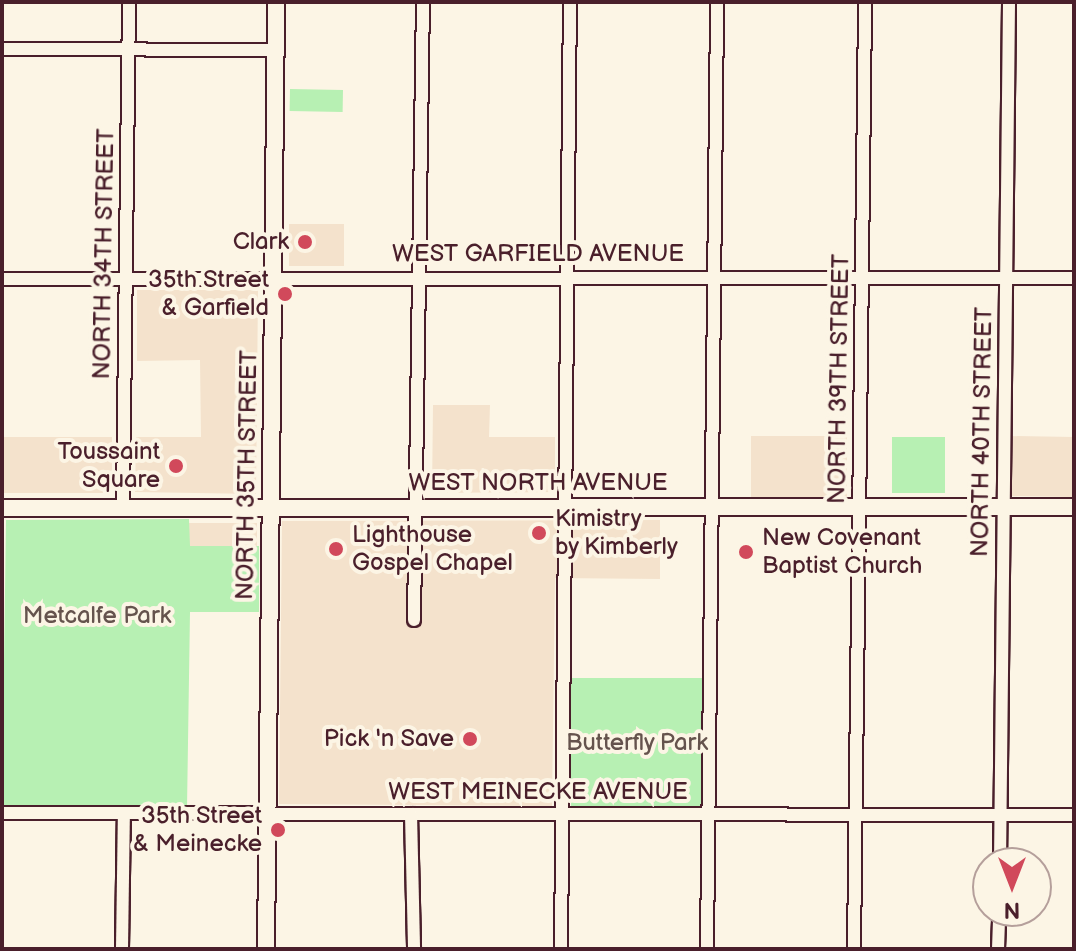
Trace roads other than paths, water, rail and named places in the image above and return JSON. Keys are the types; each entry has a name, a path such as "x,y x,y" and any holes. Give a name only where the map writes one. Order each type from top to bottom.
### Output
{"main road":[{"name":"NORTH 35TH STREET","path":"266,949 276,2"},
{"name":"WEST NORTH AVENUE","path":"2,508 1074,507"}],"street":[{"name":"NORTH 34TH STREET","path":"123,506 129,2"},
{"path":"414,620 419,507 423,2"},
{"path":"561,949 570,2"},
{"path":"707,949 717,2"},
{"name":"NORTH 39TH STREET","path":"854,949 865,2"},
{"name":"NORTH 40TH STREET","path":"1000,847 1009,2"},
{"path":"2,49 275,50"},
{"name":"WEST GARFIELD AVENUE","path":"2,279 274,276 1074,278"},
{"name":"WEST MEINECKE AVENUE","path":"2,813 1074,815"},
{"path":"122,949 124,813"},
{"path":"411,814 414,949"},
{"path":"998,949 999,927"}],"place":[{"name":"Clark","path":"305,242"},
{"name":"35th Street & Garfield","path":"285,294"},
{"name":"Toussaint Square","path":"176,466"},
{"name":"Kimistry by Kimberly","path":"539,533"},
{"name":"Lighthouse Gospel Chapel","path":"336,549"},
{"name":"New Covenant Baptist Church","path":"746,552"},
{"name":"Pick 'n Save","path":"470,739"},
{"name":"35th Street & Meinecke","path":"278,830"}],"park label":[{"name":"Metcalfe Park","path":"97,616"},
{"name":"Butterfly Park","path":"637,743"}]}
